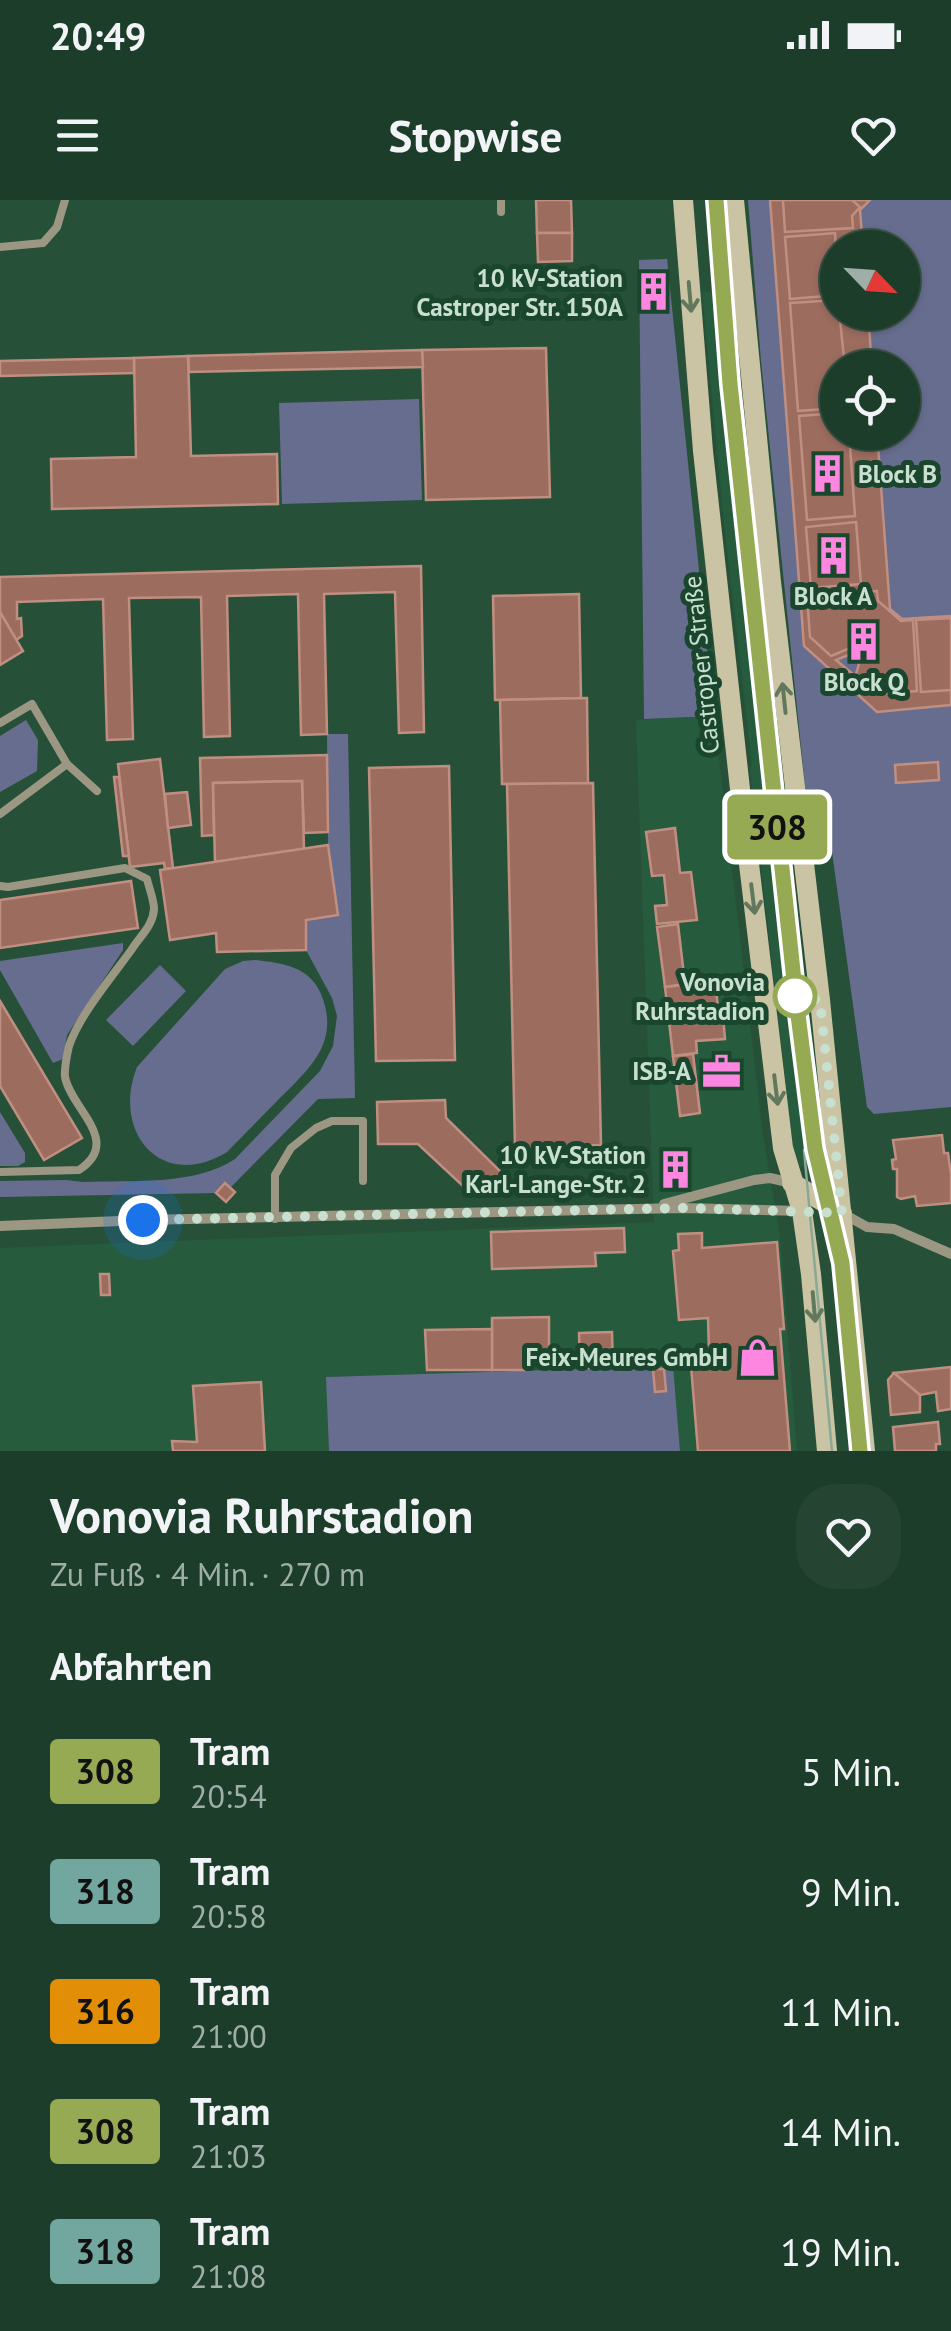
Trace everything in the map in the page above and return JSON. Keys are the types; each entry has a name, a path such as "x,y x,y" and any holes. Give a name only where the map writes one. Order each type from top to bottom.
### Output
{"main road":[{"name":"Castroper Straße","path":"683,200 702,433 740,789 782,1134 802,1211 811,1274 828,1451"},
{"path":"734,200 865,1451"},
{"path":"792,1182 842,1213"},
{"path":"802,1211 842,1213"}],"street":[{"path":"649,1209 754,1180 792,1182"},
{"path":"0,1226 649,1209 802,1211"},
{"path":"842,1213 867,1227 894,1230 951,1254"}],"lane":[{"path":"0,248 43,243 57,227 66,200"},
{"path":"501,200 501,212"},
{"path":"0,723 32,704 66,764 97,792"},
{"path":"0,814 66,764"},
{"path":"0,886 125,868 148,879 154,911 148,930 86,1014 68,1050 65,1079 96,1135 95,1154 79,1170 0,1172"},
{"path":"275,1219 276,1175 291,1148 332,1121 362,1121 363,1181"}],"shaded area":[{"path":"748,200 951,200 951,1107 874,1114 867,1107 829,830 808,814"},
{"path":"667,259 714,716 644,719 639,260"},
{"path":"729,290 777,762 826,1152 822,1167 808,1171 798,1164 793,1147 702,292"},
{"path":"419,399 422,500 282,504 279,403"},
{"path":"714,716 763,1135 780,1237 797,1451 680,1451 672,1366 327,1377 329,1451 0,1451 0,1248 654,1222 636,720"},
{"path":"26,720 38,740 37,771 0,792 0,736"},
{"path":"327,734 348,734 355,1098 318,1099 230,1188 225,1183 216,1193 0,1197 0,1181 162,1180 219,1168 235,1159 320,1071 333,1046 337,1016 332,998 306,950 306,920 338,915 328,845"},
{"path":"123,943 123,950 67,1035 63,1059 53,1063 0,970 0,961"},
{"path":"255,960 294,968 316,985 326,1011 324,1041 300,1078 227,1152 203,1163 182,1165 163,1160 148,1149 131,1114 137,1067 225,969"},
{"path":"160,965 186,991 133,1046 106,1020"},
{"path":"0,1112 25,1153 25,1162 18,1166 0,1166"},
{"path":"673,1366 680,1451 329,1451 326,1377"}],"building":[{"path":"536,200 571,200 572,233 537,233"},
{"path":"770,200 870,200 860,210 862,230 820,230 820,330 869,330 871,350 820,350 820,450 878,450 890,609 902,619 951,616 951,705 877,712 804,646","holes":["863,649 867,652 860,680 836,660"]},
{"path":"783,200 852,200 860,207 852,216 853,228 785,232"},
{"path":"537,233 572,233 572,261 538,262"},
{"path":"820,234 820,296 790,299 785,237"},
{"path":"820,301 820,330 841,330 843,350 820,350 820,409 798,411 790,303"},
{"path":"546,348 550,497 426,500 422,350"},
{"path":"422,350 423,367 189,372 188,356"},
{"path":"188,356 191,456 277,454 278,504 52,509 51,459 136,457 134,358"},
{"path":"134,358 134,373 0,376 0,361"},
{"name":"Block B","path":"820,414 820,450 850,450 855,516 807,520 799,416"},
{"name":"Block A","path":"856,522 861,584 811,588 806,527"},
{"path":"421,566 424,732 399,733 395,592 324,594 327,734 301,735 298,594 227,596 230,736 204,737 201,597 129,598 133,739 107,740 103,599 17,602 22,636 16,640 0,612 0,577"},
{"name":"Block Q","path":"877,591 878,601 901,621 913,620 917,691 875,694 855,677 863,651 857,645 831,656 810,637 807,596"},
{"path":"579,594 581,698 495,700 493,596"},
{"path":"0,612 23,651 0,665"},
{"path":"951,618 951,690 921,692 916,620"},
{"path":"587,698 588,783 502,784 500,700"},
{"path":"327,755 328,832 304,833 302,781 213,783 214,835 202,836 200,758"},
{"path":"160,759 173,868 165,869 164,863 130,867 118,764"},
{"path":"938,762 939,780 896,783 895,765"},
{"path":"449,766 455,1060 376,1061 369,768"},
{"path":"114,777 119,777 129,856 123,856"},
{"path":"302,781 304,849 215,862 213,783"},
{"path":"593,783 601,1145 515,1147 507,784"},
{"path":"187,792 191,825 168,828 165,794"},
{"path":"675,828 680,873 691,872 697,920 657,924 655,906 667,905 664,875 652,876 646,832"},
{"path":"328,845 338,915 306,920 306,950 217,952 216,933 170,940 160,870"},
{"path":"131,881 138,928 0,948 0,900"},
{"path":"678,924 685,984 665,987 657,927"},
{"path":"715,981 725,1039 696,1041 697,1053 673,1056 665,987"},
{"path":"0,1001 82,1138 44,1160 0,1086"},
{"path":"693,1054 700,1113 680,1116 673,1056"},
{"path":"445,1100 446,1118 515,1186 464,1187 418,1144 378,1144 377,1102"},
{"path":"942,1135 951,1174 951,1203 917,1206 915,1196 897,1197 893,1140"},
{"name":"10 kV-Station Karl-Lange-Str. 2","path":"671,1161 681,1161 681,1177 671,1178"},
{"path":"225,1183 235,1192 226,1202 216,1193"},
{"path":"624,1228 625,1252 595,1253 596,1266 492,1269 491,1232"},
{"path":"702,1233 702,1248 777,1242 790,1451 698,1451 690,1354 709,1353 708,1318 679,1320 673,1251 679,1250 678,1234"},
{"path":"100,1274 109,1274 110,1295 101,1295"},
{"path":"549,1317 546,1356 523,1356 524,1370 492,1370 492,1318"},
{"path":"492,1329 492,1370 427,1370 425,1330"},
{"path":"612,1332 613,1367 580,1368 579,1333"},
{"path":"951,1367 951,1409 938,1411 936,1392 920,1395 894,1373"},
{"path":"653,1369 664,1369 666,1391 655,1392"},
{"path":"894,1373 920,1395 920,1412 891,1415 888,1380"},
{"path":"261,1382 265,1451 173,1451 172,1441 197,1442 193,1386"},
{"path":"938,1422 940,1444 936,1444 936,1451 895,1451 893,1427"}],"tram line":[{"name":"308","path":"716,200 730,384 783,888 815,1149 842,1263 860,1451"},
{"path":"722,293 800,1036 815,1149 842,1263 860,1451"},
{"path":"804,1150 832,1451"}],"place":[{"name":"10 kV-Station Castroper Str. 150A","path":"653,292"},
{"name":"Block B","path":"828,474"},
{"name":"Block A","path":"833,555"},
{"name":"Block Q","path":"864,641"},
{"name":"Vonovia Ruhrstadion","path":"795,996"},
{"name":"ISB-A","path":"721,1071"},
{"name":"10 kV-Station Karl-Lange-Str. 2","path":"676,1169"},
{"name":"Feix-Meures GmbH","path":"758,1357"}],"route":[{"path":"143,1220 682,1208 842,1213 820,1000 795,996"}]}
